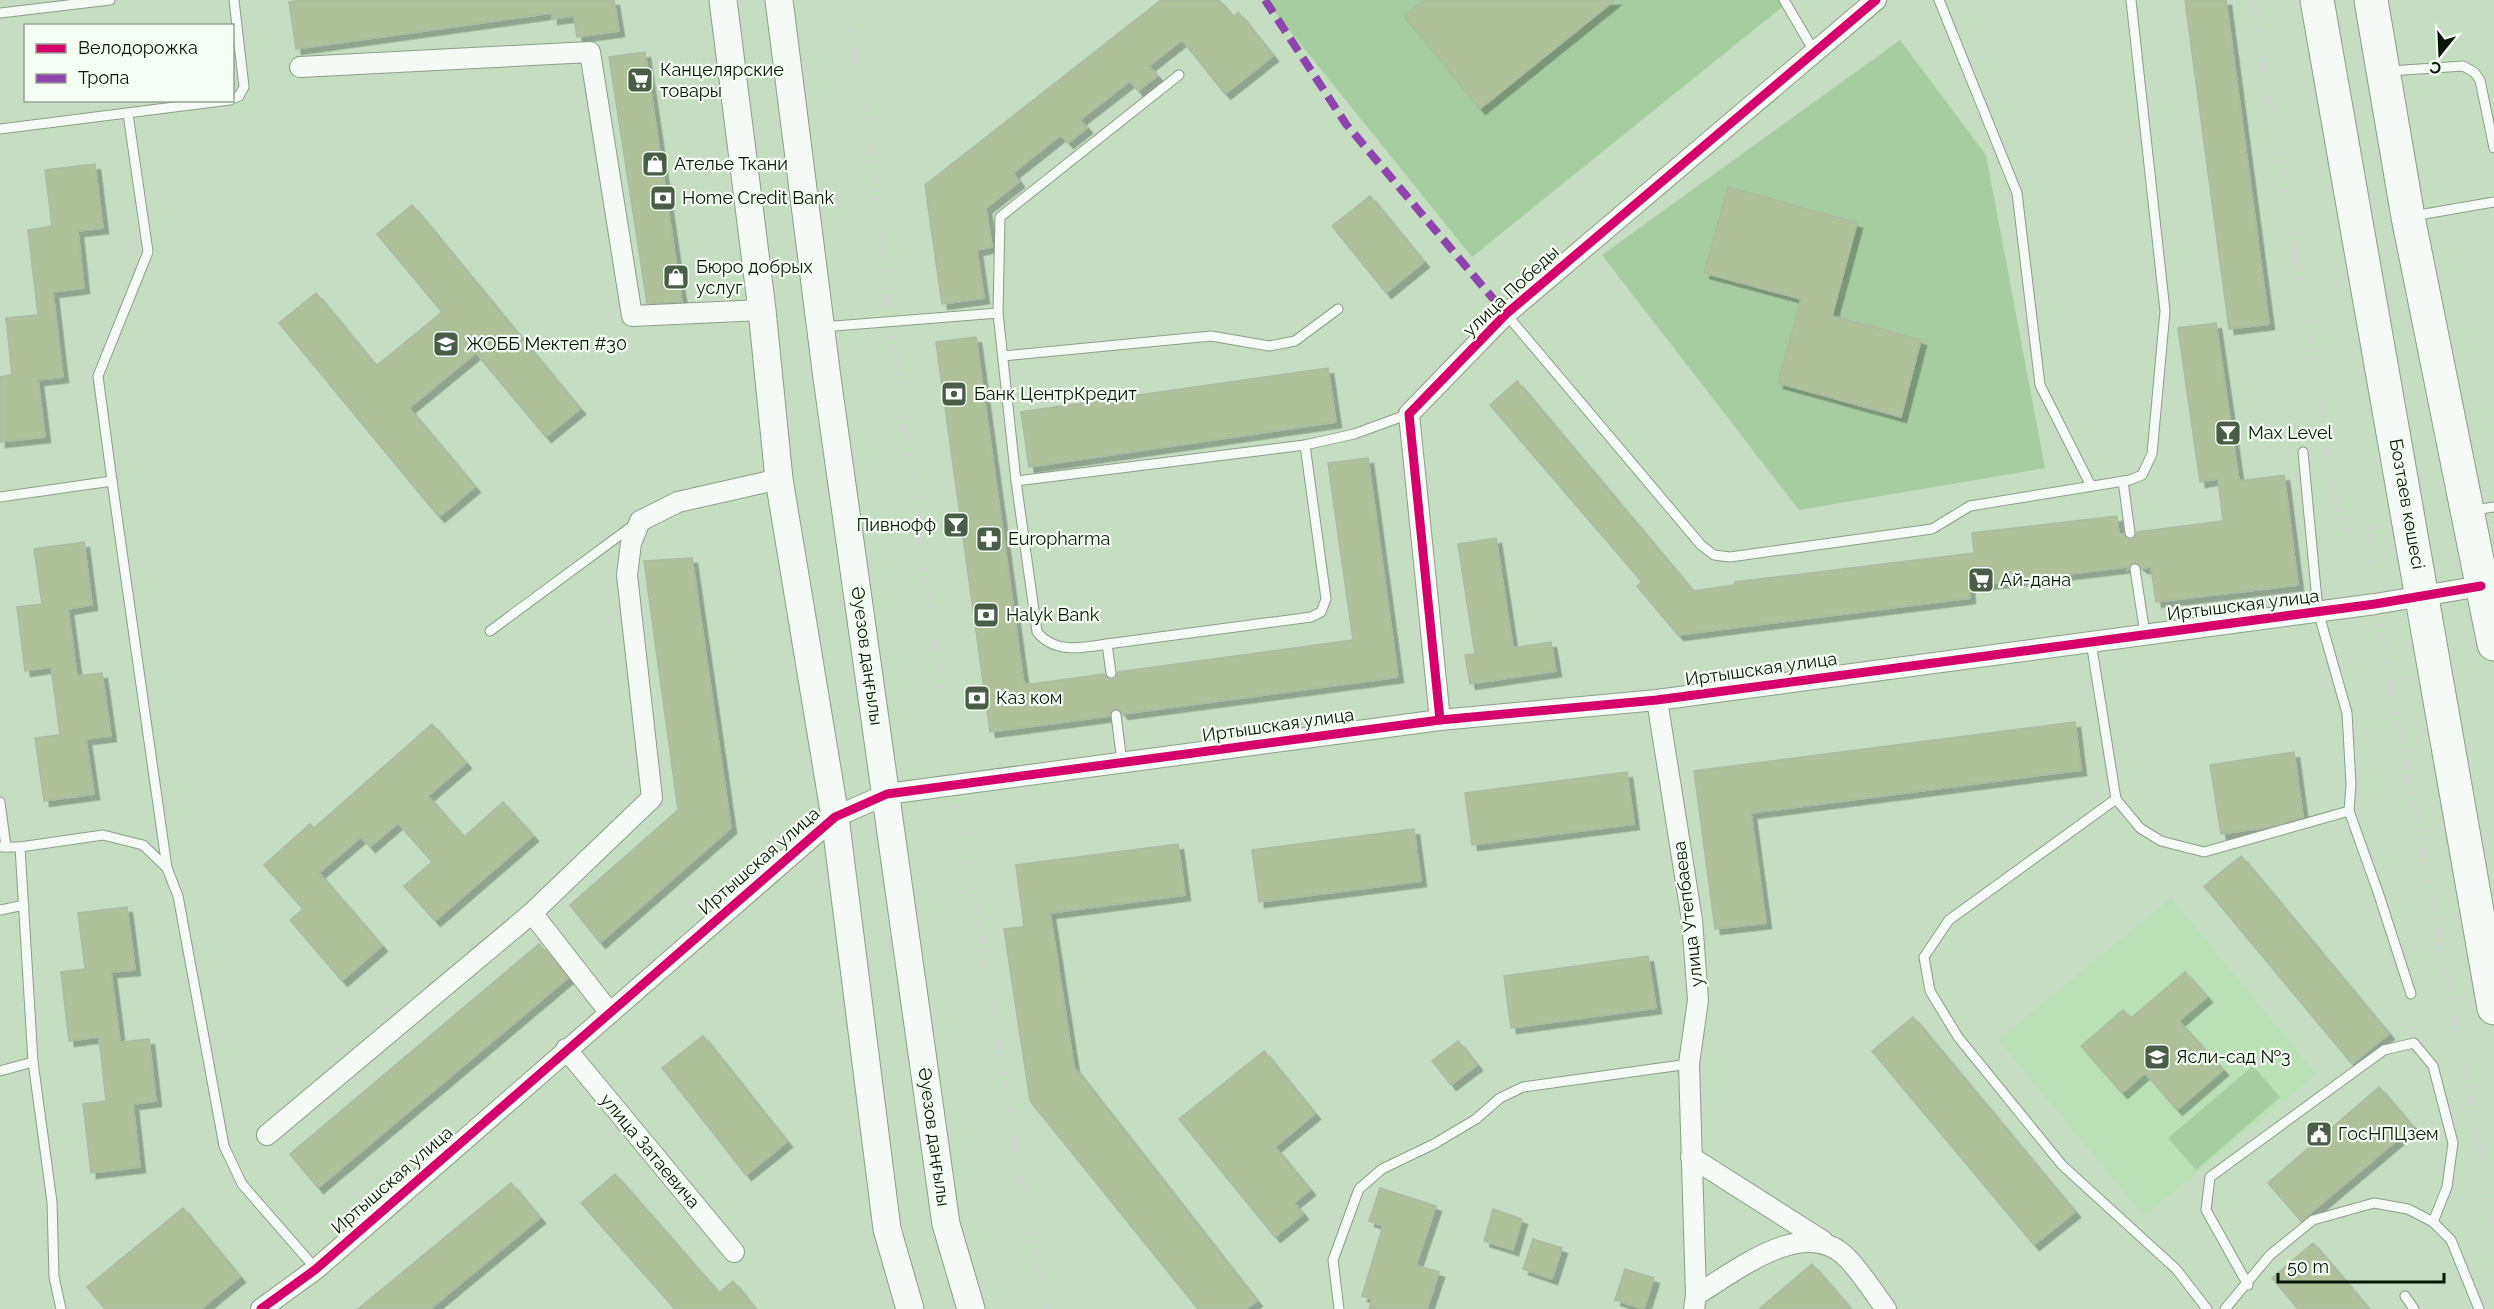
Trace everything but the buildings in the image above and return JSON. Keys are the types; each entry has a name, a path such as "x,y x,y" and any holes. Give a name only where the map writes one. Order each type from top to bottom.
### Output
{"highway":[{"name":"Бозтаев көшесі","path":"2318,0 2494,1008"},
{"path":"2371,0 2408,217 2480,509 2494,644"}],"main road":[{"path":"723,0 762,310 779,479 835,817 887,1229 910,1309"},
{"name":"Әуезов даңғылы","path":"778,0 820,327 946,1224 971,1309"}],"street":[{"name":"улица Победы","path":"1410,414 1506,314 1876,0"},
{"path":"300,67 590,52 632,316 762,310"},
{"path":"1410,414 1440,720"},
{"path":"267,1135 532,913 652,798 627,575 631,543 640,521 678,502 779,479"},
{"name":"Иртышская улица","path":"261,1309 316,1269 835,817 887,794 1440,720 1657,700 2488,589"},
{"name":"улица Утепбаева","path":"1657,700 1692,920 1698,1000 1689,1065 1695,1302"},
{"path":"532,913 610,1013"},
{"name":"улица Затаевича","path":"566,1049 734,1252"},
{"path":"1691,1157 1846,1256 1886,1309"},
{"path":"1695,1302 1778,1247 1798,1242 1825,1243"}],"lane":[{"path":"0,13 110,0"},
{"path":"234,0 244,87 239,96 234,99"},
{"path":"1784,0 1814,51"},
{"path":"1939,0 2017,193 2040,385 2091,486"},
{"path":"1506,314 1701,545 1714,555 1730,557 1932,529 1970,506 2123,481 2142,475 2152,454 2165,311 2131,0"},
{"path":"2383,72 2463,66 2474,72 2481,80 2494,148"},
{"path":"1179,75 1000,217 998,313 1016,481 1037,632 1046,642 1072,649 1311,617 1321,612 1326,599 1305,445"},
{"path":"0,129 217,102"},
{"path":"128,114 147,252 98,376 167,868 178,896 224,1146 231,1165 242,1184 316,1269"},
{"path":"2408,217 2494,202"},
{"path":"1003,356 1211,336 1269,346 1295,341 1338,309"},
{"path":"820,327 998,313"},
{"path":"1016,481 1305,445 1354,434 1410,414"},
{"path":"2303,452 2318,611 2347,713 2351,784 2349,811 2411,994"},
{"path":"0,497 112,481"},
{"path":"2123,481 2130,533"},
{"path":"490,631 640,521"},
{"path":"2135,569 2145,634"},
{"path":"2091,642 2116,799 2140,828 2160,841 2204,852 2349,811"},
{"path":"1107,644 1111,673"},
{"path":"1116,715 1122,762"},
{"path":"2116,799 1949,920 1924,957 1930,991 1958,1037 2062,1165 2176,1269 2207,1309"},
{"path":"0,802 3,847 20,847 103,835 143,845 167,868"},
{"path":"20,847 33,1062 52,1202 54,1277 61,1309"},
{"path":"0,910 24,905"},
{"path":"2248,1285 2206,1210 2210,1178 2384,1050 2414,1043 2433,1066 2453,1143 2447,1187 2433,1222"},
{"path":"0,1071 33,1062"},
{"path":"1339,1309 1333,1260 1359,1189 1382,1169 1434,1144 1476,1119 1500,1098 1523,1087 1689,1065"},
{"path":"2225,1309 2248,1285 2270,1255 2313,1220 2374,1203 2408,1209 2433,1222 2451,1240 2479,1309"},
{"path":"2405,1296 2414,1309"}],"path":[{"path":"844,0 865,102 890,321 954,785 1035,1258 1047,1309"},
{"path":"2253,0 2341,530 2366,528 2375,604 2494,1224"},
{"path":"2411,994 2414,1043"}],"shaded area":[{"path":"1265,0 1791,0 1472,257"},
{"path":"1900,40 1986,155 2045,468 1799,510 1602,255"},
{"name":"Ясли-сад №3","path":"2171,898 2316,1074 2144,1216 1998,1040"},
{"path":"2253,1066 2280,1097 2196,1170 2168,1138"}],"marked path":[{"path":"1265,0 1346,124 1506,314"}],"cycle path":[{"path":"1440,720 1409,414 1506,314 1876,0"},
{"path":"261,1309 316,1269 835,817 887,794 1440,720 1657,700 2375,604 2481,586"}],"place":[{"name":"Канцелярские товары","path":"640,80"},
{"name":"Ателье Ткани","path":"655,164"},
{"name":"Home Credit Bank","path":"663,198"},
{"name":"Бюро добрых услуг","path":"676,277"},
{"name":"ЖОББ Мектеп #30","path":"446,344"},
{"name":"Банк ЦентрКредит","path":"954,394"},
{"name":"Max Level","path":"2228,433"},
{"name":"Пивнофф","path":"956,525"},
{"name":"Europharma","path":"989,539"},
{"name":"Ай-дана","path":"1981,580"},
{"name":"Halyk Bank","path":"986,615"},
{"name":"Каз ком","path":"977,698"},
{"name":"Ясли-сад №3","path":"2157,1057"},
{"name":"ГосНПЦзем","path":"2319,1134"}]}
